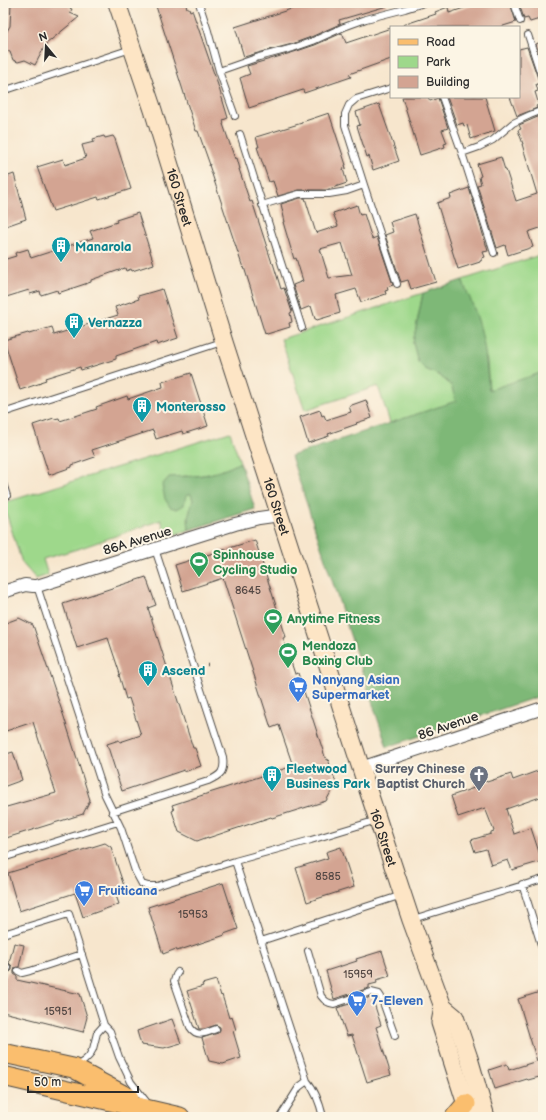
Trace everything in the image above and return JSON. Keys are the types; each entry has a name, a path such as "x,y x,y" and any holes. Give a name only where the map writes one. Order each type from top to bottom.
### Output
{"main road":[{"name":"160 Street","path":"118,3 224,342 411,920 443,1007 455,1017 469,1058 486,1117"},
{"name":"160 Street","path":"443,1007 440,1023 464,1113"},
{"path":"3,1053 73,1068 153,1111"},
{"path":"3,1076 180,1117"}],"street":[{"name":"86A Avenue","path":"3,592 25,585 37,586 235,524 280,515"},
{"name":"86 Avenue","path":"362,768 543,708"}],"lane":[{"path":"199,3 219,72 235,116"},
{"path":"219,72 259,57 313,41 344,26 424,3"},
{"path":"514,3 520,21"},
{"path":"528,35 543,81"},
{"path":"3,91 132,49"},
{"path":"390,88 356,99 349,105 345,114 345,125 397,284"},
{"path":"442,98 462,153 494,253"},
{"path":"462,153 493,140 513,123 530,114 543,110"},
{"path":"240,134 302,328"},
{"path":"262,205 299,194 328,194 347,191 364,185"},
{"path":"3,412 224,342"},
{"path":"3,483 7,496"},
{"path":"112,812 208,781 221,774 224,767 223,757 155,549"},
{"path":"37,586 105,795 118,822 137,876 142,884 153,886 162,885 235,861 311,840 378,819"},
{"path":"3,858 118,822"},
{"path":"235,861 307,1082 312,1087 323,1117"},
{"path":"411,920 543,878"},
{"path":"522,884 543,952"},
{"path":"261,941 403,894"},
{"path":"3,934 69,914 104,1025 110,1031 119,1058 131,1082 153,1111"},
{"path":"308,951 321,996 325,1001 334,1004 371,992 380,994 395,1036"},
{"path":"18,972 22,973 30,971 82,954"},
{"path":"178,972 174,981 192,1032 201,1034 216,1029"},
{"path":"73,1068 89,1056 93,1049 97,1033 104,1025"},
{"path":"280,1117 299,1087 307,1082"}],"path":[{"path":"521,1117 529,1114"}],"green space":[{"path":"543,254 543,488 503,386 489,390 487,361 462,280"},
{"path":"462,280 474,307 480,328 489,390 543,372 543,695 387,747 291,456 456,401 451,385 439,375 425,369 418,362 413,343 423,293"},
{"path":"423,293 413,343 418,362 425,369 439,375 451,385 457,401 390,423 378,386 305,410 281,339"},
{"path":"230,432 240,462 227,469 212,474 182,476 186,495 191,493 193,500 188,518 189,530 167,537 161,520 81,548 43,559 48,575 36,579 22,563 3,503"},
{"path":"240,462 255,509 189,530 188,518 193,500 191,494 186,495 184,505 177,509 170,507 165,499 162,485 169,477 205,475 224,470"}],"building":[{"path":"11,3 71,3 69,8 72,9 70,13 79,17 46,44 35,65 25,60 18,62 13,60 10,52 3,48 3,38 10,26"},
{"path":"155,3 185,3 190,11 192,10 228,118 223,120 223,124 235,159 237,158 250,202 252,201 281,289 284,288 292,312 290,313 292,322 289,323 290,327 265,334 210,165 198,131 196,131"},
{"path":"310,3 386,3 387,6 339,20 340,24 292,44 244,57 235,27"},
{"path":"479,3 510,3 516,22 503,26 403,26 436,14 435,12 448,7 449,13"},
{"path":"519,3 543,3 543,18 530,22 528,18 524,19"},
{"path":"390,28 390,59 349,74 351,77 304,93 303,90 249,108 240,78 250,74 247,66 315,45 342,33 346,43"},
{"path":"543,41 543,66 536,44"},
{"path":"527,47 540,84 536,84 538,91 535,92 539,105 536,106 537,108 517,116 510,98 520,98 520,49"},
{"path":"402,98 428,98 430,101 438,98 448,128 442,130 447,143 444,144 445,147 420,155"},
{"path":"447,98 485,98 495,131 471,139 467,125 464,126 463,123 457,125"},
{"path":"379,104 399,161 373,170 357,126 360,125 356,112"},
{"path":"329,113 346,165 346,168 343,169 347,183 326,190 299,190 278,196 273,181 269,182 257,147 259,147 256,137"},
{"path":"540,116 543,127 543,227 528,232 533,247 508,255 505,245 497,248 477,185 481,184 479,177 481,176 477,164 501,157 516,201 537,194 518,130 521,129 519,125"},
{"path":"104,136 105,138 113,136 115,139 131,189 99,199 98,197 53,211 37,167 63,159 65,165 86,158 82,145 94,142 93,139"},
{"path":"14,174 26,219 3,227 3,178"},
{"path":"469,188 488,251 483,252 485,257 482,258 480,262 458,269 437,203 451,198 450,195"},
{"path":"300,198 305,198 316,233 338,226 333,213 357,205 360,215 364,214 372,239 377,237 393,285 387,287 388,290 385,291 386,294 362,302 356,289 336,295 340,313 317,320 315,319 311,306 301,310 293,285 303,281 296,258 294,259 283,222 285,222 281,204","holes":["342,243 352,275 329,278 320,249"]},
{"name":"Manarola","path":"138,213 154,264 132,271 131,269 126,271 125,268 91,280 91,282 58,293 57,290 41,295 40,291 30,294 29,290 3,298 3,260 16,256 15,253 28,249 31,258 93,238 90,231"},
{"path":"415,214 436,282 411,289 408,280 401,282 385,235 393,232 390,222"},
{"name":"Vernazza","path":"162,289 178,338 157,345 156,342 116,356 116,359 81,370 80,367 45,378 46,380 40,382 41,383 20,390 4,340 52,327 54,335 118,315 115,307 139,299 138,296"},
{"name":"Monterosso","path":"191,373 208,426 183,434 182,431 156,439 153,430 92,450 95,457 49,475 33,425 54,418 59,418 60,421 97,409 96,407 127,396 128,399 163,387 162,382"},
{"path":"366,400 372,418 308,443 300,417 320,410 322,416 324,415 326,420 351,412 349,406"},
{"path":"255,540 286,637 283,638 295,674 298,673 326,760 328,759 336,783 326,801 197,841 179,832 172,811 174,810 172,805 293,766 279,725 271,728 223,578 183,591 175,565"},
{"name":"Ascend","path":"146,577 156,605 148,608 193,748 195,748 201,766 184,772 184,770 122,791 107,744 119,740 120,742 141,735 129,698 126,699 119,675 120,674 108,638 77,648 63,604"},
{"path":"19,618 33,625 90,800 83,814 3,839 3,808 56,793 33,722 3,732 3,624"},
{"path":"13,752 22,780 3,787 3,755"},
{"path":"543,769 543,796 506,809 514,834 531,828 542,861 512,870 508,860 491,865 486,849 475,852 471,840 491,834 491,832 494,831 485,808 458,817 451,796 474,788 473,785 486,781 487,782 511,774 513,780"},
{"path":"105,843 111,847 125,889 115,893 119,904 83,917 75,893 19,911 8,873"},
{"path":"341,847 354,887 307,902 296,868 328,858 326,852"},
{"path":"223,883 238,929 224,934 225,935 177,951 176,949 163,954 148,907"},
{"path":"14,943 24,945 19,967 15,968 14,971 14,974 17,976 17,980 80,994 87,1017 83,1032 3,1012 3,976 6,976 7,972 12,970 12,966 9,963"},
{"path":"382,951 390,976 376,980 377,983 369,985 369,988 334,999 326,971 357,961 356,959"},
{"path":"216,980 229,1018 232,1017 236,1030 233,1031 241,1058 223,1064 209,1061 202,1038 218,1033 220,1027 216,1025 199,1029 187,991 203,986 202,984"},
{"path":"543,991 543,1076 527,1079 495,1089 489,1070 507,1064 509,1070 537,1061 518,999"},
{"path":"372,997 381,1025 376,1027 391,1075 367,1082 352,1035 347,1036 337,1008"},
{"path":"172,1019 181,1043 164,1048 141,1045 137,1031"}],"place":[{"name":"Manarola","path":"61,263"},
{"name":"Vernazza","path":"74,339"},
{"name":"Monterosso","path":"142,423"},
{"name":"Spinhouse Cycling Studio","path":"199,578"},
{"name":"Anytime Fitness","path":"273,635"},
{"name":"Mendoza Boxing Club","path":"288,669"},
{"name":"Ascend","path":"148,687"},
{"name":"Nanyang Asian Supermarket","path":"298,703"},
{"name":"Fleetwood Business Park","path":"272,792"},
{"name":"Surrey Chinese Baptist Church","path":"479,792"},
{"name":"Fruiticana","path":"84,907"},
{"name":"7-Eleven","path":"357,1017"}]}
